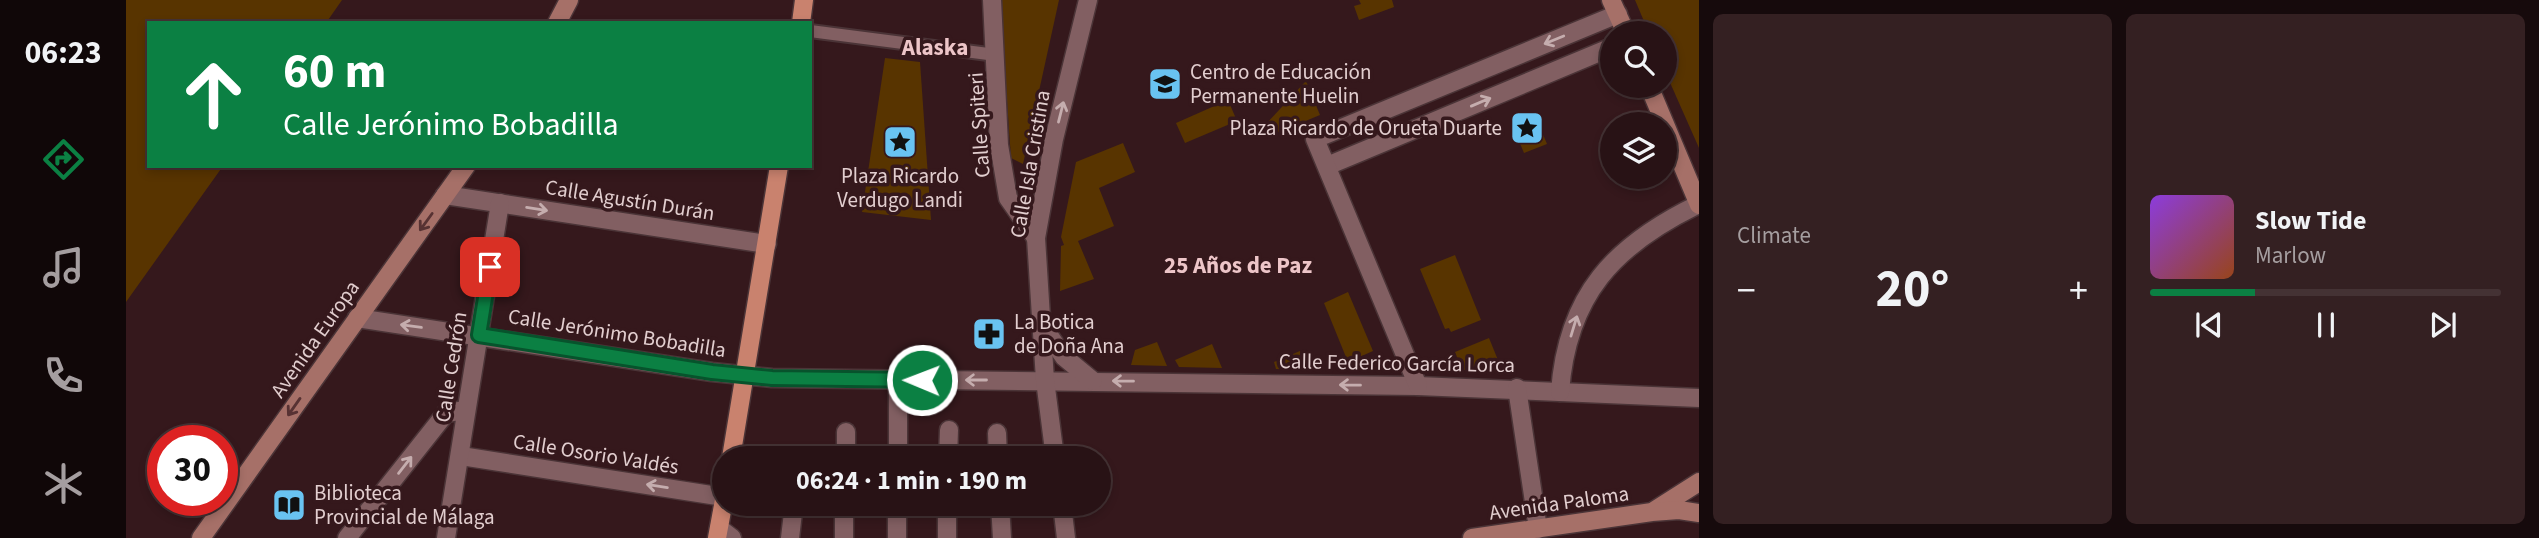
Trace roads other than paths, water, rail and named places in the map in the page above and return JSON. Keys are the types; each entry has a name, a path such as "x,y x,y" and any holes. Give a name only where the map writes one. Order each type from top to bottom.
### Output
{"main road":[{"path":"558,21 569,0"},
{"path":"801,21 804,0"},
{"path":"1655,98 1693,175 1699,205"},
{"name":"Avenida Europa","path":"201,538 465,168"},
{"path":"734,446 779,168"},
{"name":"Avenida Paloma","path":"1652,512 1699,482"},
{"name":"Avenida Paloma","path":"1472,538 1652,512 1679,510 1699,513"},
{"path":"723,534 724,516"}],"street":[{"name":"Calle Spiteri","path":"992,0 999,145 1009,198 1036,237"},
{"name":"Calle Isla Cristina","path":"1053,446 1045,380 1036,237 1054,139 1088,0"},
{"path":"1418,386 1315,139 1614,7"},
{"path":"812,31 996,55"},
{"path":"1327,166 1600,52"},
{"name":"Calle Agustín Durán","path":"445,195 767,244"},
{"name":"Calle Cedrón","path":"446,538 500,203"},
{"path":"1560,392 1562,366 1577,317 1596,278 1636,239 1699,205"},
{"name":"Calle Jerónimo Bobadilla","path":"357,318 745,375"},
{"path":"1041,324 1064,358 1093,381"},
{"name":"Calle Federico García Lorca","path":"745,375 898,380 1517,388 1699,398"},
{"path":"898,380 898,446"},
{"path":"1517,388 1538,529"},
{"path":"347,538 446,413 466,410"},
{"path":"948,446 949,430"},
{"path":"846,432 846,446"},
{"path":"997,433 998,446"},
{"name":"Calle Osorio Valdés","path":"461,456 712,496"},
{"path":"790,538 793,516"},
{"path":"844,538 845,516"},
{"path":"897,516 897,538"},
{"path":"947,516 947,538"},
{"path":"1001,516 1002,538"},
{"path":"1063,516 1066,538"}],"place":[{"name":"Centro de Educación Permanente Huelin","path":"1165,84"},
{"name":"Plaza Ricardo de Orueta Duarte","path":"1527,128"},
{"name":"Plaza Ricardo Verdugo Landi","path":"900,142"},
{"name":"La Botica de Doña Ana","path":"989,334"},
{"name":"Biblioteca Provincial de Málaga","path":"289,505"}],"district":[{"name":"Alaska","path":"935,47"},
{"name":"25 Años de Paz","path":"1238,265"}]}
